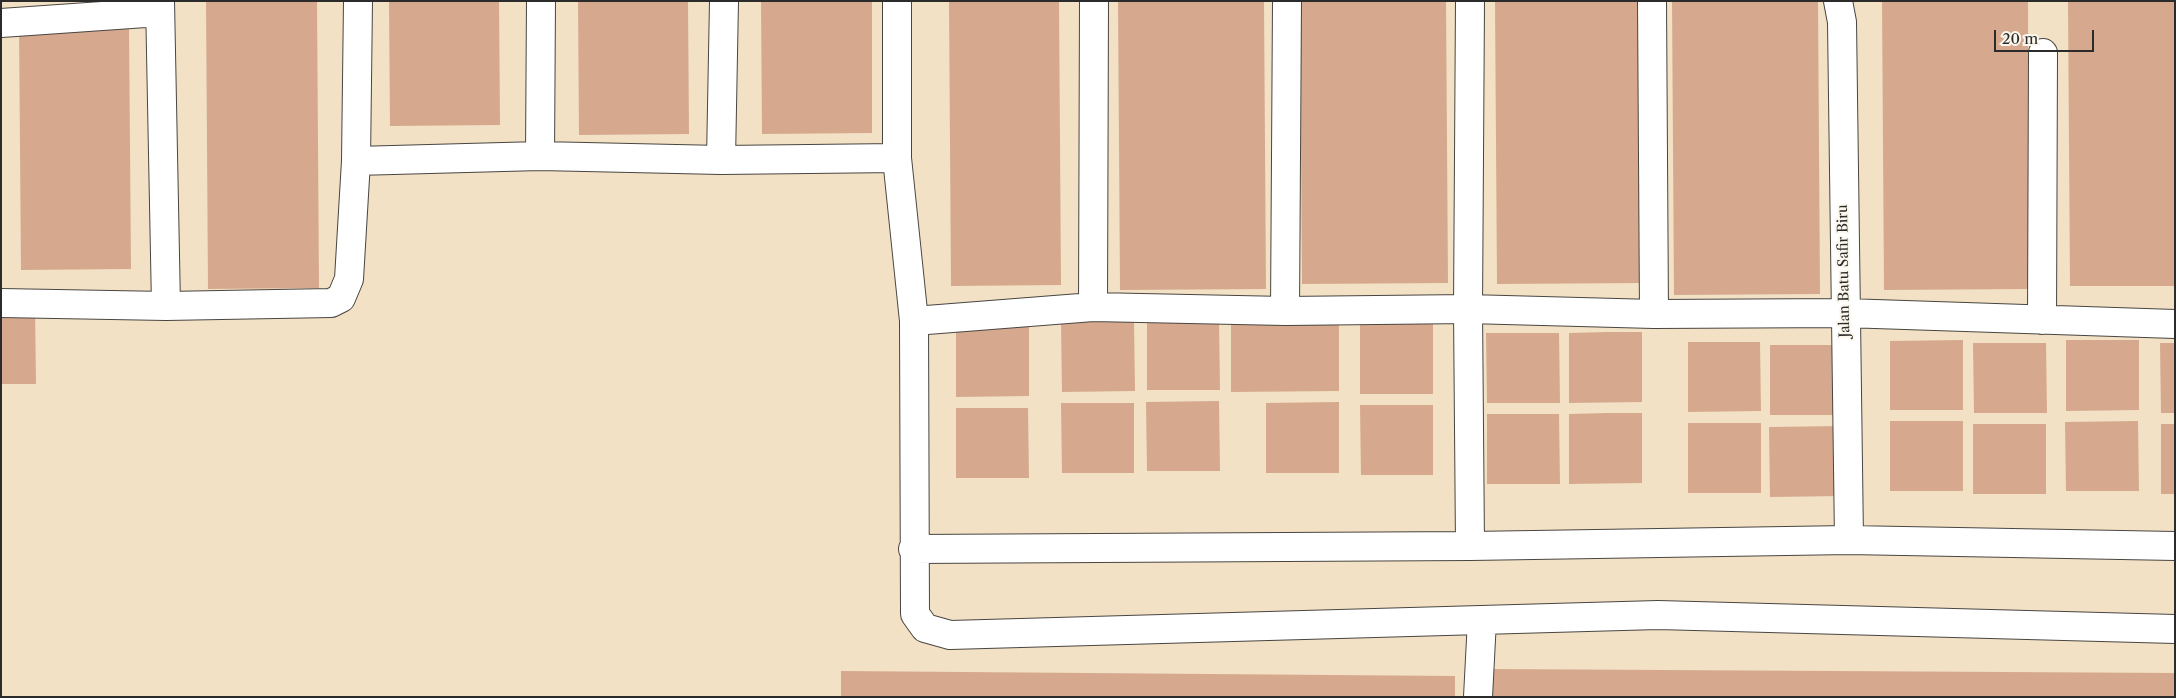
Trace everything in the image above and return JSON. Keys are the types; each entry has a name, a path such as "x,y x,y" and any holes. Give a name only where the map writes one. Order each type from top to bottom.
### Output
{"street":[{"path":"1,302 166,306 337,302 345,292 349,279 356,161 358,1"},
{"path":"540,156 541,1"},
{"path":"721,160 724,1"},
{"path":"897,1 897,158 914,321 913,549 915,614 925,628 950,635 1658,615 2175,629"},
{"path":"1093,307 1094,1"},
{"path":"1285,311 1286,1"},
{"path":"1470,1 1468,310 1470,546"},
{"path":"1652,1 1654,314"},
{"name":"Jalan Batu Safir Biru","path":"1838,1 1842,22 1849,540"},
{"path":"1,23 160,7 166,306"},
{"path":"2042,320 2043,53"},
{"path":"356,161 540,156 721,160 897,158"},
{"path":"914,321 1093,307 1285,311 1468,310 1654,314 1845,313 2175,324"},
{"path":"913,549 1470,546 1849,540 2175,546"},
{"path":"1478,697 1482,620"}],"building":[{"path":"206,1 317,1 319,288 208,289"},
{"path":"389,1 499,1 500,125 390,126"},
{"path":"578,1 688,1 689,134 579,135"},
{"path":"761,1 872,1 872,133 762,134"},
{"path":"949,1 1059,1 1061,285 951,286"},
{"path":"1118,1 1264,1 1266,289 1120,290"},
{"path":"1300,1 1446,1 1448,283 1302,284"},
{"path":"1495,1 1641,1 1643,283 1497,284"},
{"path":"1672,1 1818,2 1820,294 1674,295"},
{"path":"1882,1 2028,1 2029,289 1884,290"},
{"path":"2068,1 2175,1 2175,286 2070,286"},
{"path":"19,27 129,27 131,269 21,270"},
{"path":"1,307 35,307 36,384 1,384"},
{"path":"1219,320 1220,390 1147,390 1147,321"},
{"path":"1134,321 1135,391 1062,392 1061,322"},
{"path":"1339,321 1339,391 1231,392 1231,322"},
{"path":"1360,324 1433,324 1433,394 1360,394"},
{"path":"1029,326 1029,396 956,397 956,327"},
{"path":"1642,332 1642,402 1569,403 1569,333"},
{"path":"1486,333 1559,333 1560,403 1487,403"},
{"path":"1963,340 1963,410 1890,410 1890,341"},
{"path":"2066,340 2139,340 2139,410 2066,411"},
{"path":"1688,342 1760,342 1761,411 1688,412"},
{"path":"1973,343 2046,343 2047,413 1974,413"},
{"path":"2160,343 2175,343 2175,413 2161,413"},
{"path":"1770,345 1842,345 1843,415 1770,415"},
{"path":"1219,401 1220,471 1147,471 1146,402"},
{"path":"1339,402 1339,473 1266,473 1266,403"},
{"path":"1061,403 1134,403 1134,473 1062,473"},
{"path":"1360,405 1433,405 1433,475 1361,475"},
{"path":"956,408 1028,408 1029,478 956,478"},
{"path":"1642,413 1642,483 1569,484 1569,414"},
{"path":"1487,414 1559,414 1560,484 1487,484"},
{"path":"1890,421 1963,421 1963,491 1890,491"},
{"path":"2138,421 2139,491 2066,491 2065,422"},
{"path":"1688,423 1761,423 1761,493 1688,493"},
{"path":"1973,424 2046,424 2046,494 1973,494"},
{"path":"2161,424 2175,424 2175,494 2161,494"},
{"path":"1842,426 1843,496 1770,497 1769,427"},
{"path":"1492,669 2175,673 2175,697 1492,697"},
{"path":"841,671 1455,676 1455,697 841,697"}]}
